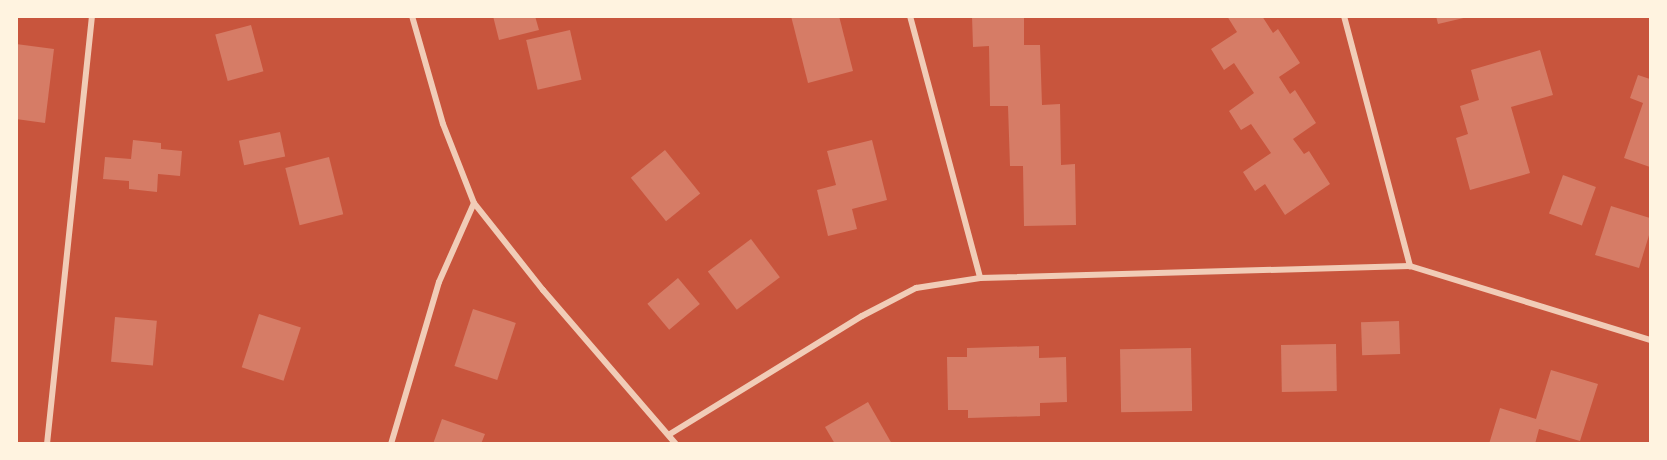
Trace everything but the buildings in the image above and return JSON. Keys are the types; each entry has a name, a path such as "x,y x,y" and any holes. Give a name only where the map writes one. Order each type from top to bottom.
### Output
{"street":[{"path":"47,444 92,16"},
{"path":"412,16 443,124 474,203 543,290 670,434 676,444"},
{"path":"910,16 980,278"},
{"path":"1344,16 1410,266"},
{"path":"391,444 439,282 474,203"},
{"path":"670,434 862,316 916,288 980,278 1410,266 1650,340"}]}
